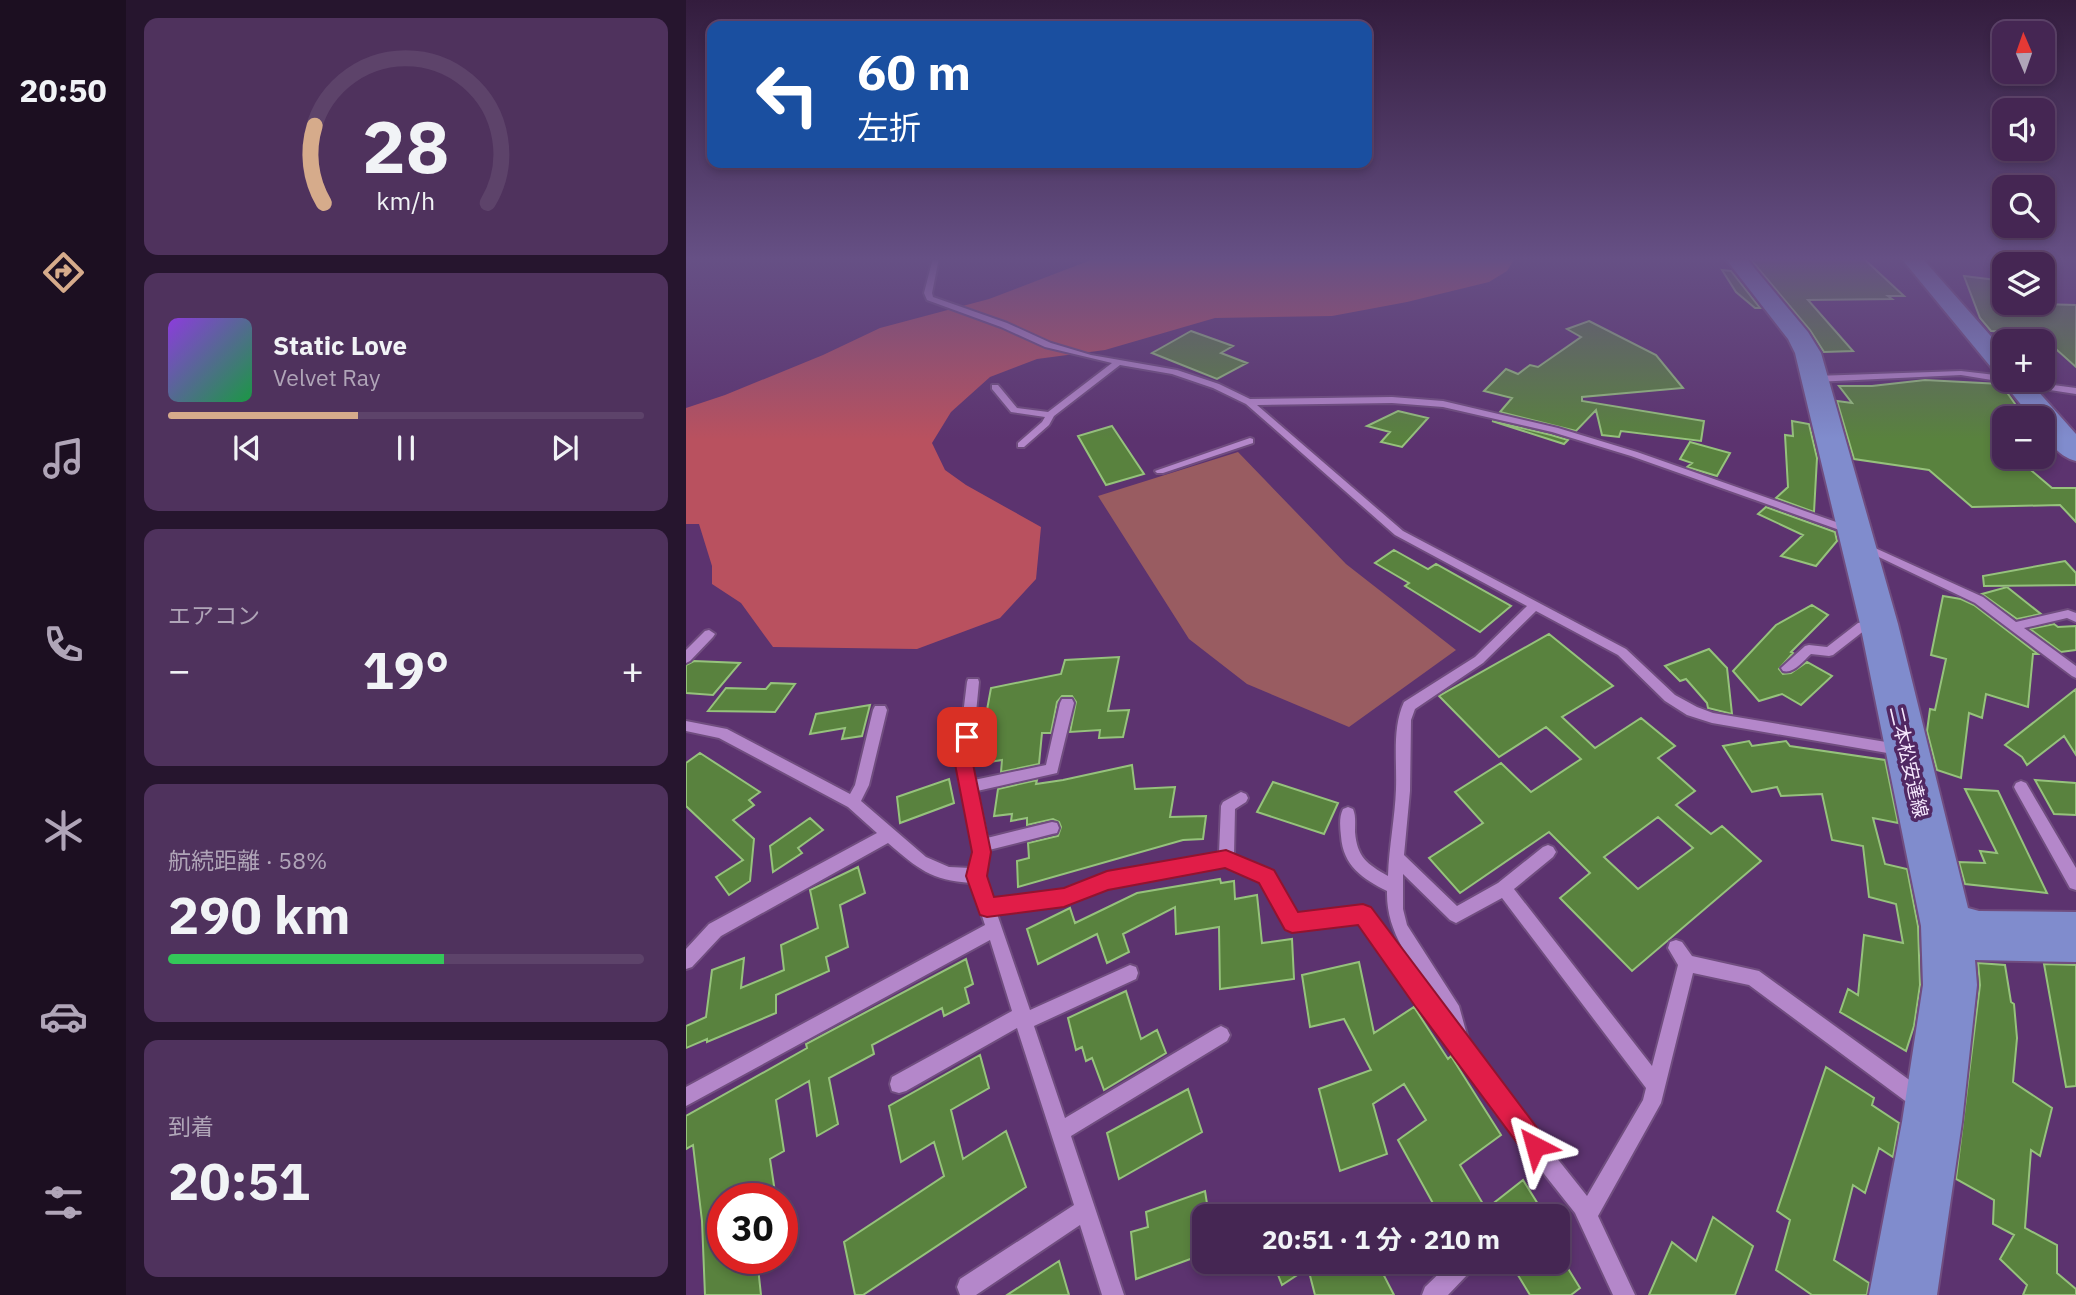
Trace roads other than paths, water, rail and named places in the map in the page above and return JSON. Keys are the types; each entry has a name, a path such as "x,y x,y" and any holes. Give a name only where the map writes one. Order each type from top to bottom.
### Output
{"main road":[{"name":"二本松安達線","path":"1784,318 1808,353 1815,379 1878,624 1947,926 1950,985 1934,1110 1903,1295"},
{"path":"1960,318 1992,358"},
{"path":"2021,392 2076,452"},
{"path":"1947,926 1979,936 2076,937"}],"street":[{"path":"981,318 1048,345 1195,378 1249,402 1399,533 1622,652 1670,698 1692,712 1712,718 1906,750"},
{"path":"1021,445 1046,423 1051,415 1119,362"},
{"path":"1815,379 1951,373 1992,377"},
{"path":"995,387 1014,410 1051,415"},
{"path":"2055,387 2076,391"},
{"path":"1249,402 1392,400 1443,404 1555,430 1634,454 1854,537 1979,600 2072,671"},
{"path":"1160,471 1250,441"},
{"path":"1464,1052 1453,1012 1400,928 1395,909 1396,857 1403,790 1404,720 1409,706 1479,660 1534,606"},
{"path":"2015,626 2068,614 2076,618"},
{"path":"1787,668 1809,649 1829,652 1862,626 1878,624"},
{"path":"686,658 709,634"},
{"path":"973,682 964,764 980,846 976,876 1113,1295"},
{"path":"969,787 1052,769 1067,703"},
{"path":"853,803 862,786 880,710"},
{"path":"686,726 722,733 853,803 921,862 948,874 976,876"},
{"path":"2021,787 2076,883"},
{"path":"1226,859 1227,806 1241,798"},
{"path":"1348,813 1347,846 1365,873 1395,887"},
{"path":"980,846 1052,828"},
{"path":"686,961 715,930 888,835"},
{"path":"1396,857 1456,915 1504,888 1548,852"},
{"path":"987,908 1064,898 1107,881 1226,859 1266,877 1292,923 1363,914 1582,1206 1624,1295"},
{"path":"1504,888 1656,1086"},
{"path":"686,1097 994,929"},
{"path":"1587,1215 1652,1103 1681,955 1753,976 1934,1110"},
{"path":"899,1084 1024,1018 1130,974"},
{"path":"1061,1131 1221,1035"},
{"path":"968,1287 1086,1209"},
{"path":"1433,1295 1454,1274"}]}
